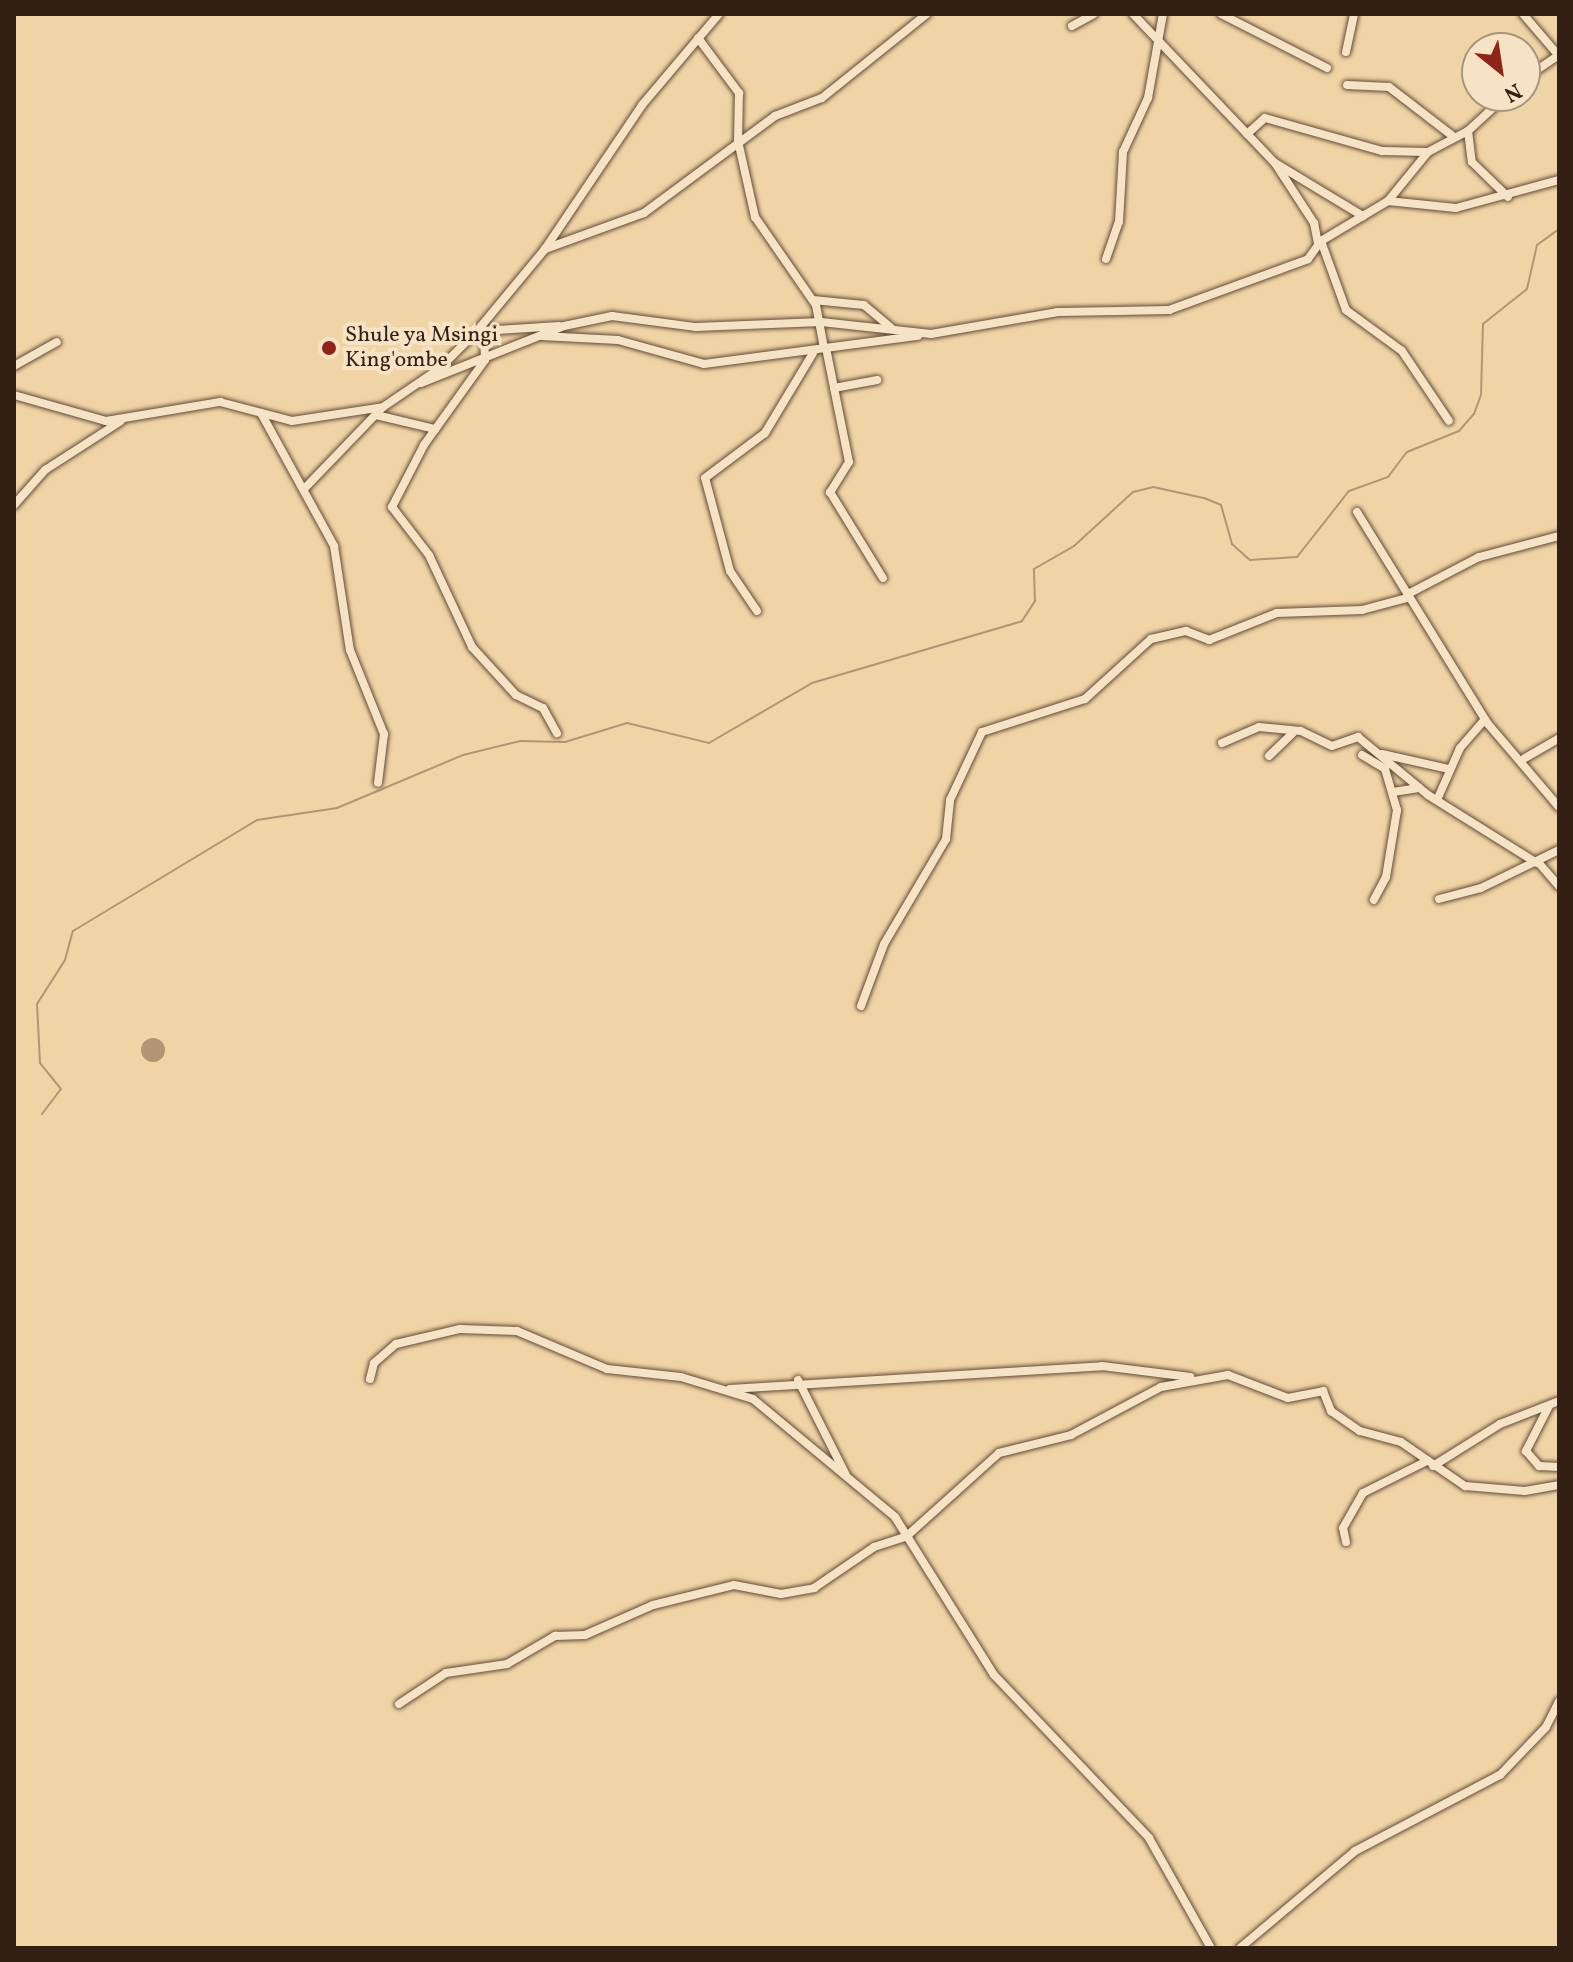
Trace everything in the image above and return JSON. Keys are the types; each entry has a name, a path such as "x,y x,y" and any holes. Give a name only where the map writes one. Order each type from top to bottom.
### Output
{"street":[{"path":"304,489 383,407 421,383 481,331 545,249 642,105 719,14"},
{"path":"545,249 644,213 738,141 788,108 822,98 927,14"},
{"path":"1072,26 1094,14"},
{"path":"1133,14 1158,46 1275,163 1314,223 1346,310 1402,351 1449,421"},
{"path":"1106,259 1119,222 1127,137 1140,121 1163,14"},
{"path":"1221,14 1327,68"},
{"path":"1346,52 1354,14"},
{"path":"1523,14 1559,55 1541,67"},
{"path":"698,38 739,93 738,141 755,217 813,300 821,322 822,349 834,388 849,462 830,492 883,578"},
{"path":"1347,85 1389,87 1454,137"},
{"path":"541,336 618,340 690,363 931,334 1058,312 1169,310 1308,259 1320,243 1388,201 1428,152 1468,131 1489,112"},
{"path":"1247,134 1265,118 1382,151 1428,152"},
{"path":"1468,131 1472,162 1509,197"},
{"path":"1275,163 1363,216"},
{"path":"1388,201 1438,209 1509,197 1559,180"},
{"path":"813,300 868,306 891,329"},
{"path":"481,331 564,326 623,316 707,328 821,322 931,334"},
{"path":"421,383 564,326"},
{"path":"481,331 485,360 435,429 394,497 394,512 429,555 472,647 516,695 543,708 557,733"},
{"path":"14,366 57,342"},
{"path":"757,611 730,571 705,478 769,428 822,349"},
{"path":"834,388 877,380"},
{"path":"14,395 121,421"},
{"path":"14,505 45,470 121,421 220,402 302,421 383,407"},
{"path":"261,413 334,546 350,650 384,734 378,783"},
{"path":"376,415 435,429"},
{"path":"1357,512 1485,719 1525,758 1559,807"},
{"path":"861,1006 884,944 946,839 950,800 982,732 1085,699 1151,639 1186,631 1209,640 1277,613 1362,610 1408,596 1479,557 1559,536"},
{"path":"1437,800 1449,769 1485,719"},
{"path":"1222,743 1259,727 1294,732 1332,746 1358,737 1419,788 1537,862 1559,886"},
{"path":"1269,756 1294,732"},
{"path":"1525,758 1559,738"},
{"path":"1381,754 1449,769"},
{"path":"1362,755 1385,769 1393,792 1396,832 1374,900"},
{"path":"1393,792 1419,788"},
{"path":"1439,899 1537,862 1559,850"},
{"path":"370,1379 374,1363 396,1344 468,1329 536,1334 607,1369 725,1390 753,1399 848,1479 908,1535 994,1675 1149,1838 1211,1948"},
{"path":"725,1390 798,1380 1035,1376 1045,1368 1102,1366 1205,1379"},
{"path":"399,1704 446,1673 507,1664 561,1634 585,1635 653,1605 734,1585 781,1594 814,1588 874,1547 908,1535 999,1453 1067,1436 1121,1414 1150,1391 1205,1379 1239,1376 1293,1399 1323,1391 1333,1413 1360,1431 1401,1442 1465,1486 1525,1491 1559,1485"},
{"path":"798,1380 848,1479"},
{"path":"1346,1542 1343,1528 1363,1493 1430,1463 1500,1424 1559,1401"},
{"path":"1549,1406 1526,1451 1539,1466 1559,1467"},
{"path":"1240,1948 1355,1851 1500,1775 1546,1727 1559,1701"}],"shaded area":[{"path":"153,1038 162,1041 165,1050 162,1059 153,1062 144,1059 141,1050 144,1041"}],"waterway":[{"path":"42,1114 61,1089 40,1063 37,1004 65,960 73,931 257,820 337,808 463,755 520,741 565,742 627,723 709,743 812,683 1022,621 1035,601 1034,569 1074,546 1133,492 1153,487 1204,498 1221,505 1232,544 1250,560 1297,557 1349,491 1388,477 1407,452 1459,431 1474,414 1481,395 1483,324 1527,289 1537,245 1559,229"}],"place":[{"name":"Shule ya Msingi King'ombe","path":"329,348"}]}
